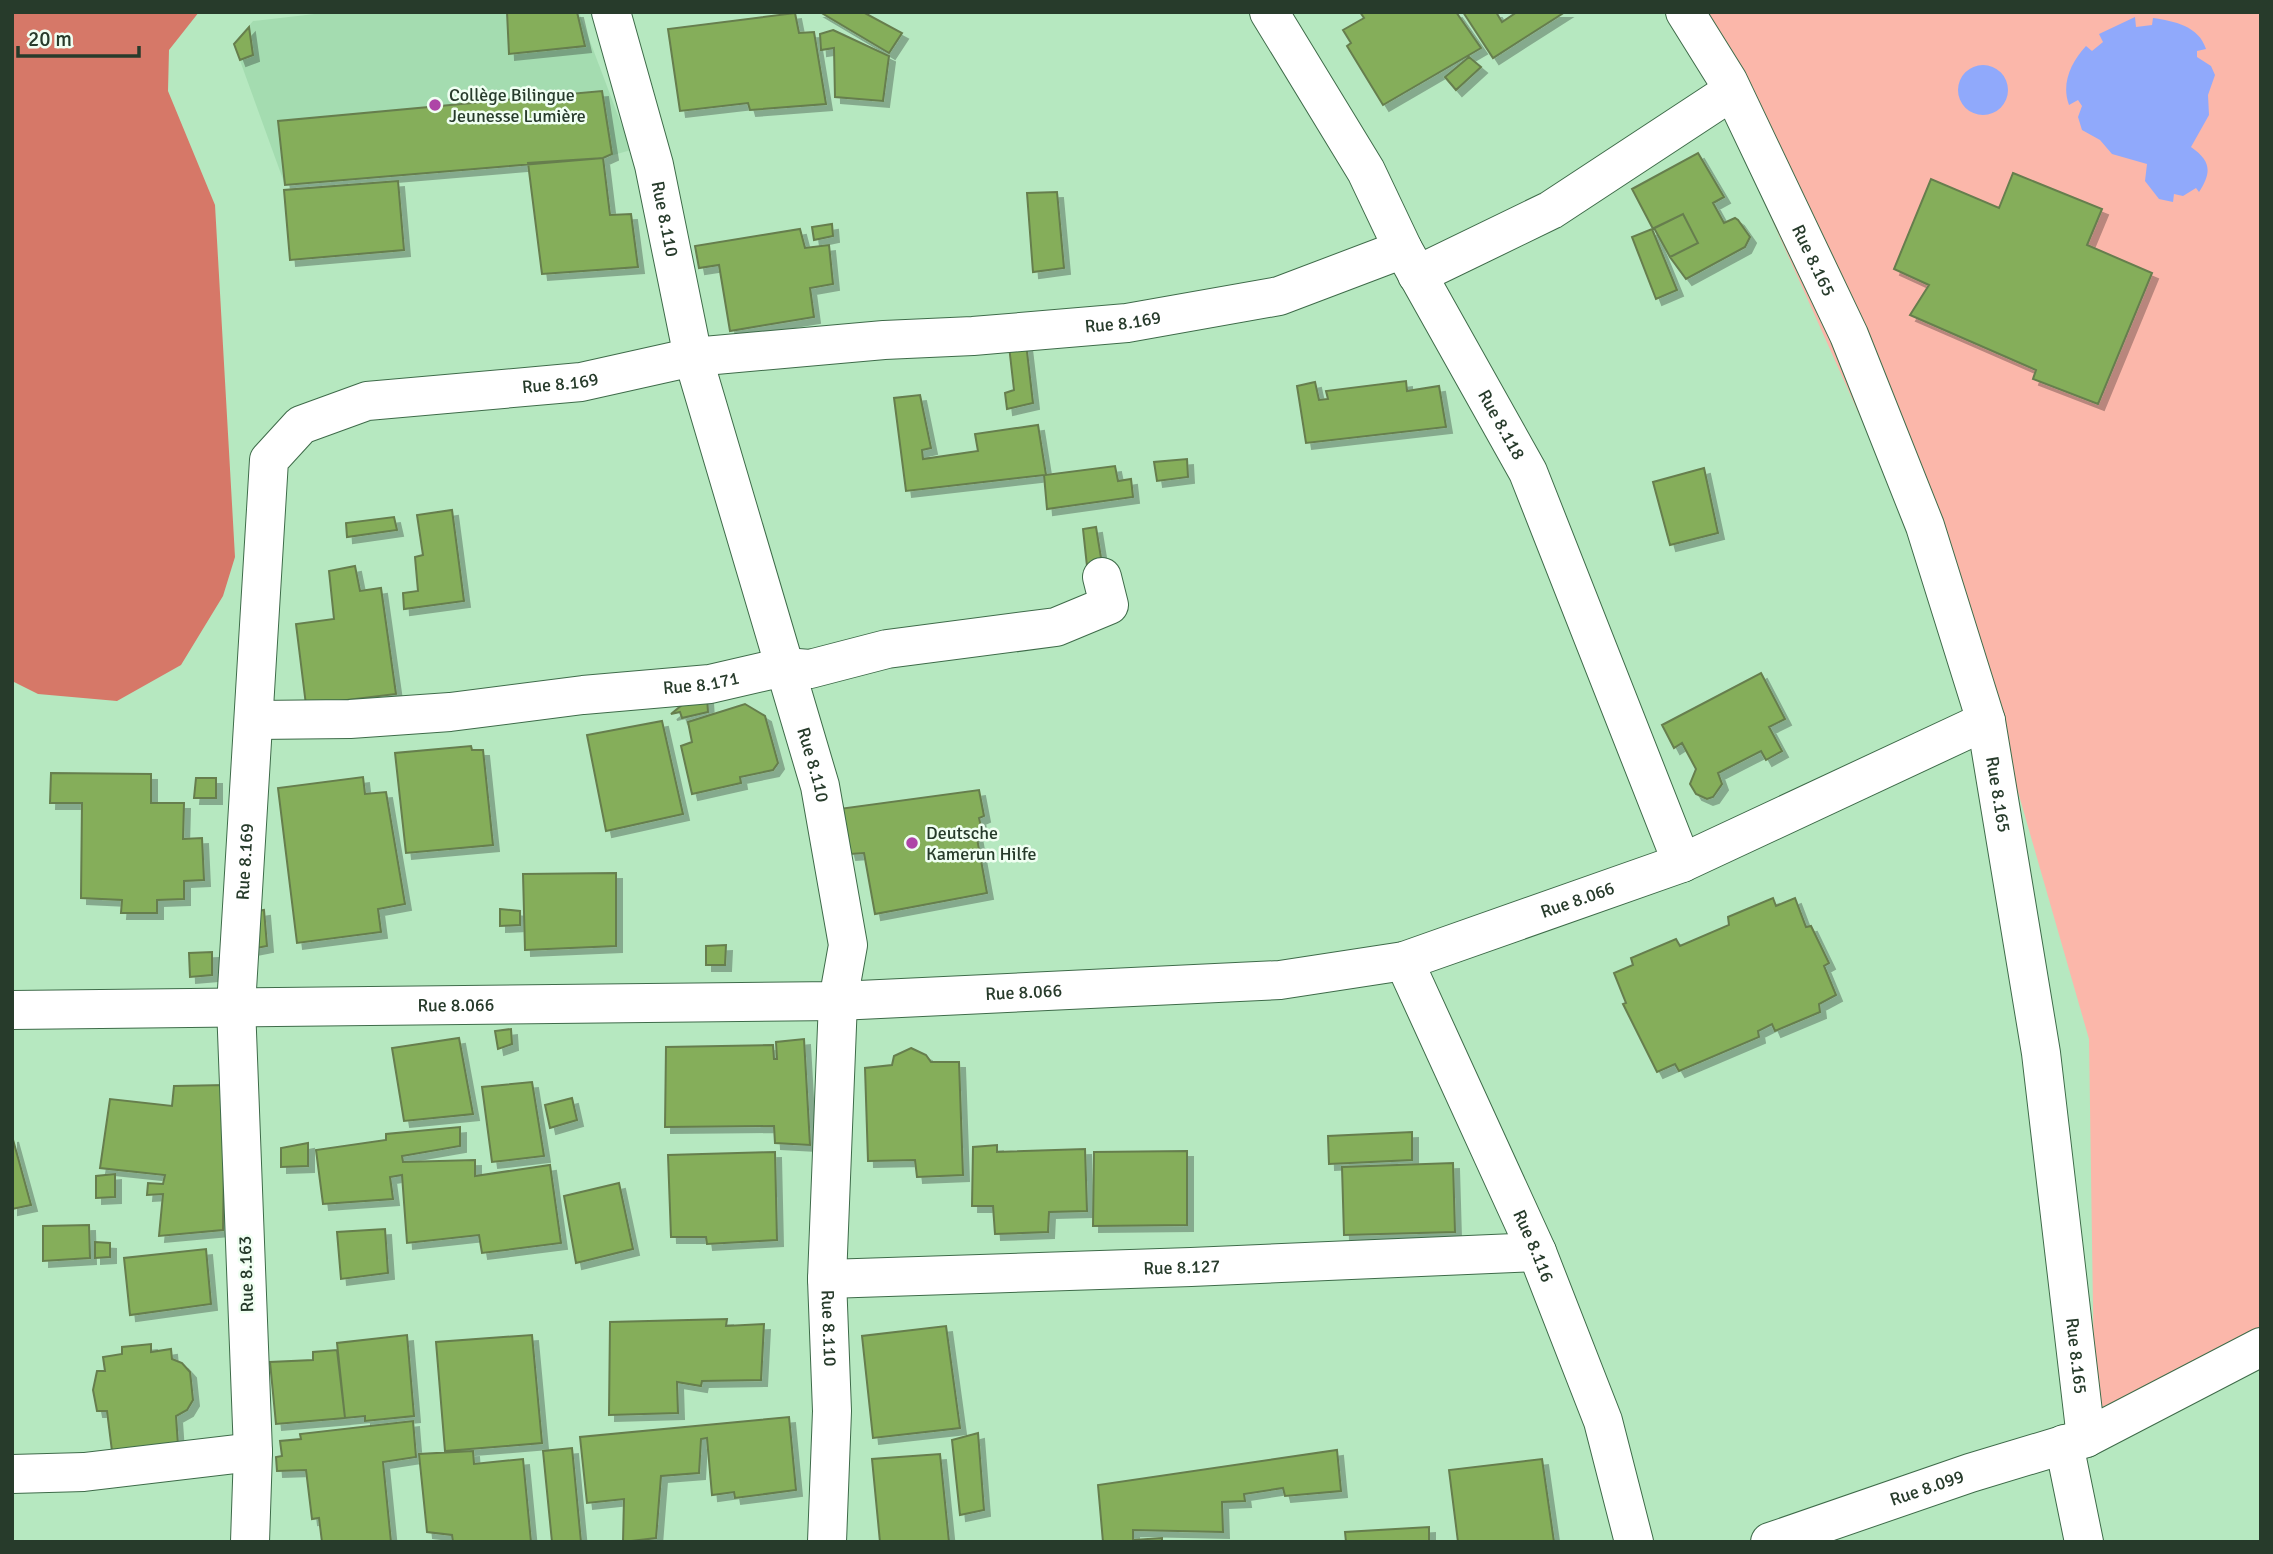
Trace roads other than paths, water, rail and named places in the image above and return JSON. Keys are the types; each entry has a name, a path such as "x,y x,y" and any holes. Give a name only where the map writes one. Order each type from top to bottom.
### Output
{"street":[{"name":"Rue 8.110","path":"611,12 654,165 693,357 821,786 848,945 838,1001 827,1279 832,1410 817,1541"},
{"name":"Rue 8.118","path":"1269,12 1366,172 1410,262 1528,472 1682,863"},
{"name":"Rue 8.165","path":"1685,12 1732,91 1854,348 1926,526 1986,721 2041,1052 2084,1542"},
{"name":"Rue 8.169","path":"236,1006 269,460 301,425 367,401 581,382 693,357 1127,323 1279,296 1410,262 1551,209 1732,91"},
{"name":"Rue 8.171","path":"255,720 350,719 450,712 583,695 710,684 784,667 810,669 887,649 1056,627 1109,605 1102,577"},
{"name":"Rue 8.066","path":"12,1010 838,1001 1280,980 1404,961 1682,863 1986,721"},
{"name":"Rue 8.116","path":"1404,961 1537,1252 1603,1421 1634,1542"},
{"name":"Rue 8.163","path":"236,1006 253,1452 250,1542"},
{"name":"Rue 8.127","path":"827,1279 1191,1268 1537,1252"},
{"path":"2075,1441 2261,1347"},
{"name":"Rue 8.099","path":"1770,1542 1970,1473 2075,1441"},
{"path":"12,1474 84,1472 253,1452"}],"water":[{"path":"2135,17 2136,27 2152,25 2153,18 2177,23 2192,30 2203,41 2206,49 2197,51 2197,57 2211,66 2215,75 2208,95 2209,115 2191,147 2206,162 2206,178 2199,192 2196,188 2183,196 2174,194 2173,202 2159,199 2145,181 2147,164 2112,154 2100,140 2082,130 2078,117 2082,106 2078,100 2069,105 2067,97 2069,74 2086,46 2092,51 2103,42 2099,34"},
{"path":"1983,65 2001,72 2008,90 2001,108 1983,115 1965,108 1958,90 1965,72"}],"place":[{"name":"Collège Bilingue Jeunesse Lumière","path":"435,105"},
{"name":"Deutsche Kamerun Hilfe","path":"912,843"}]}
